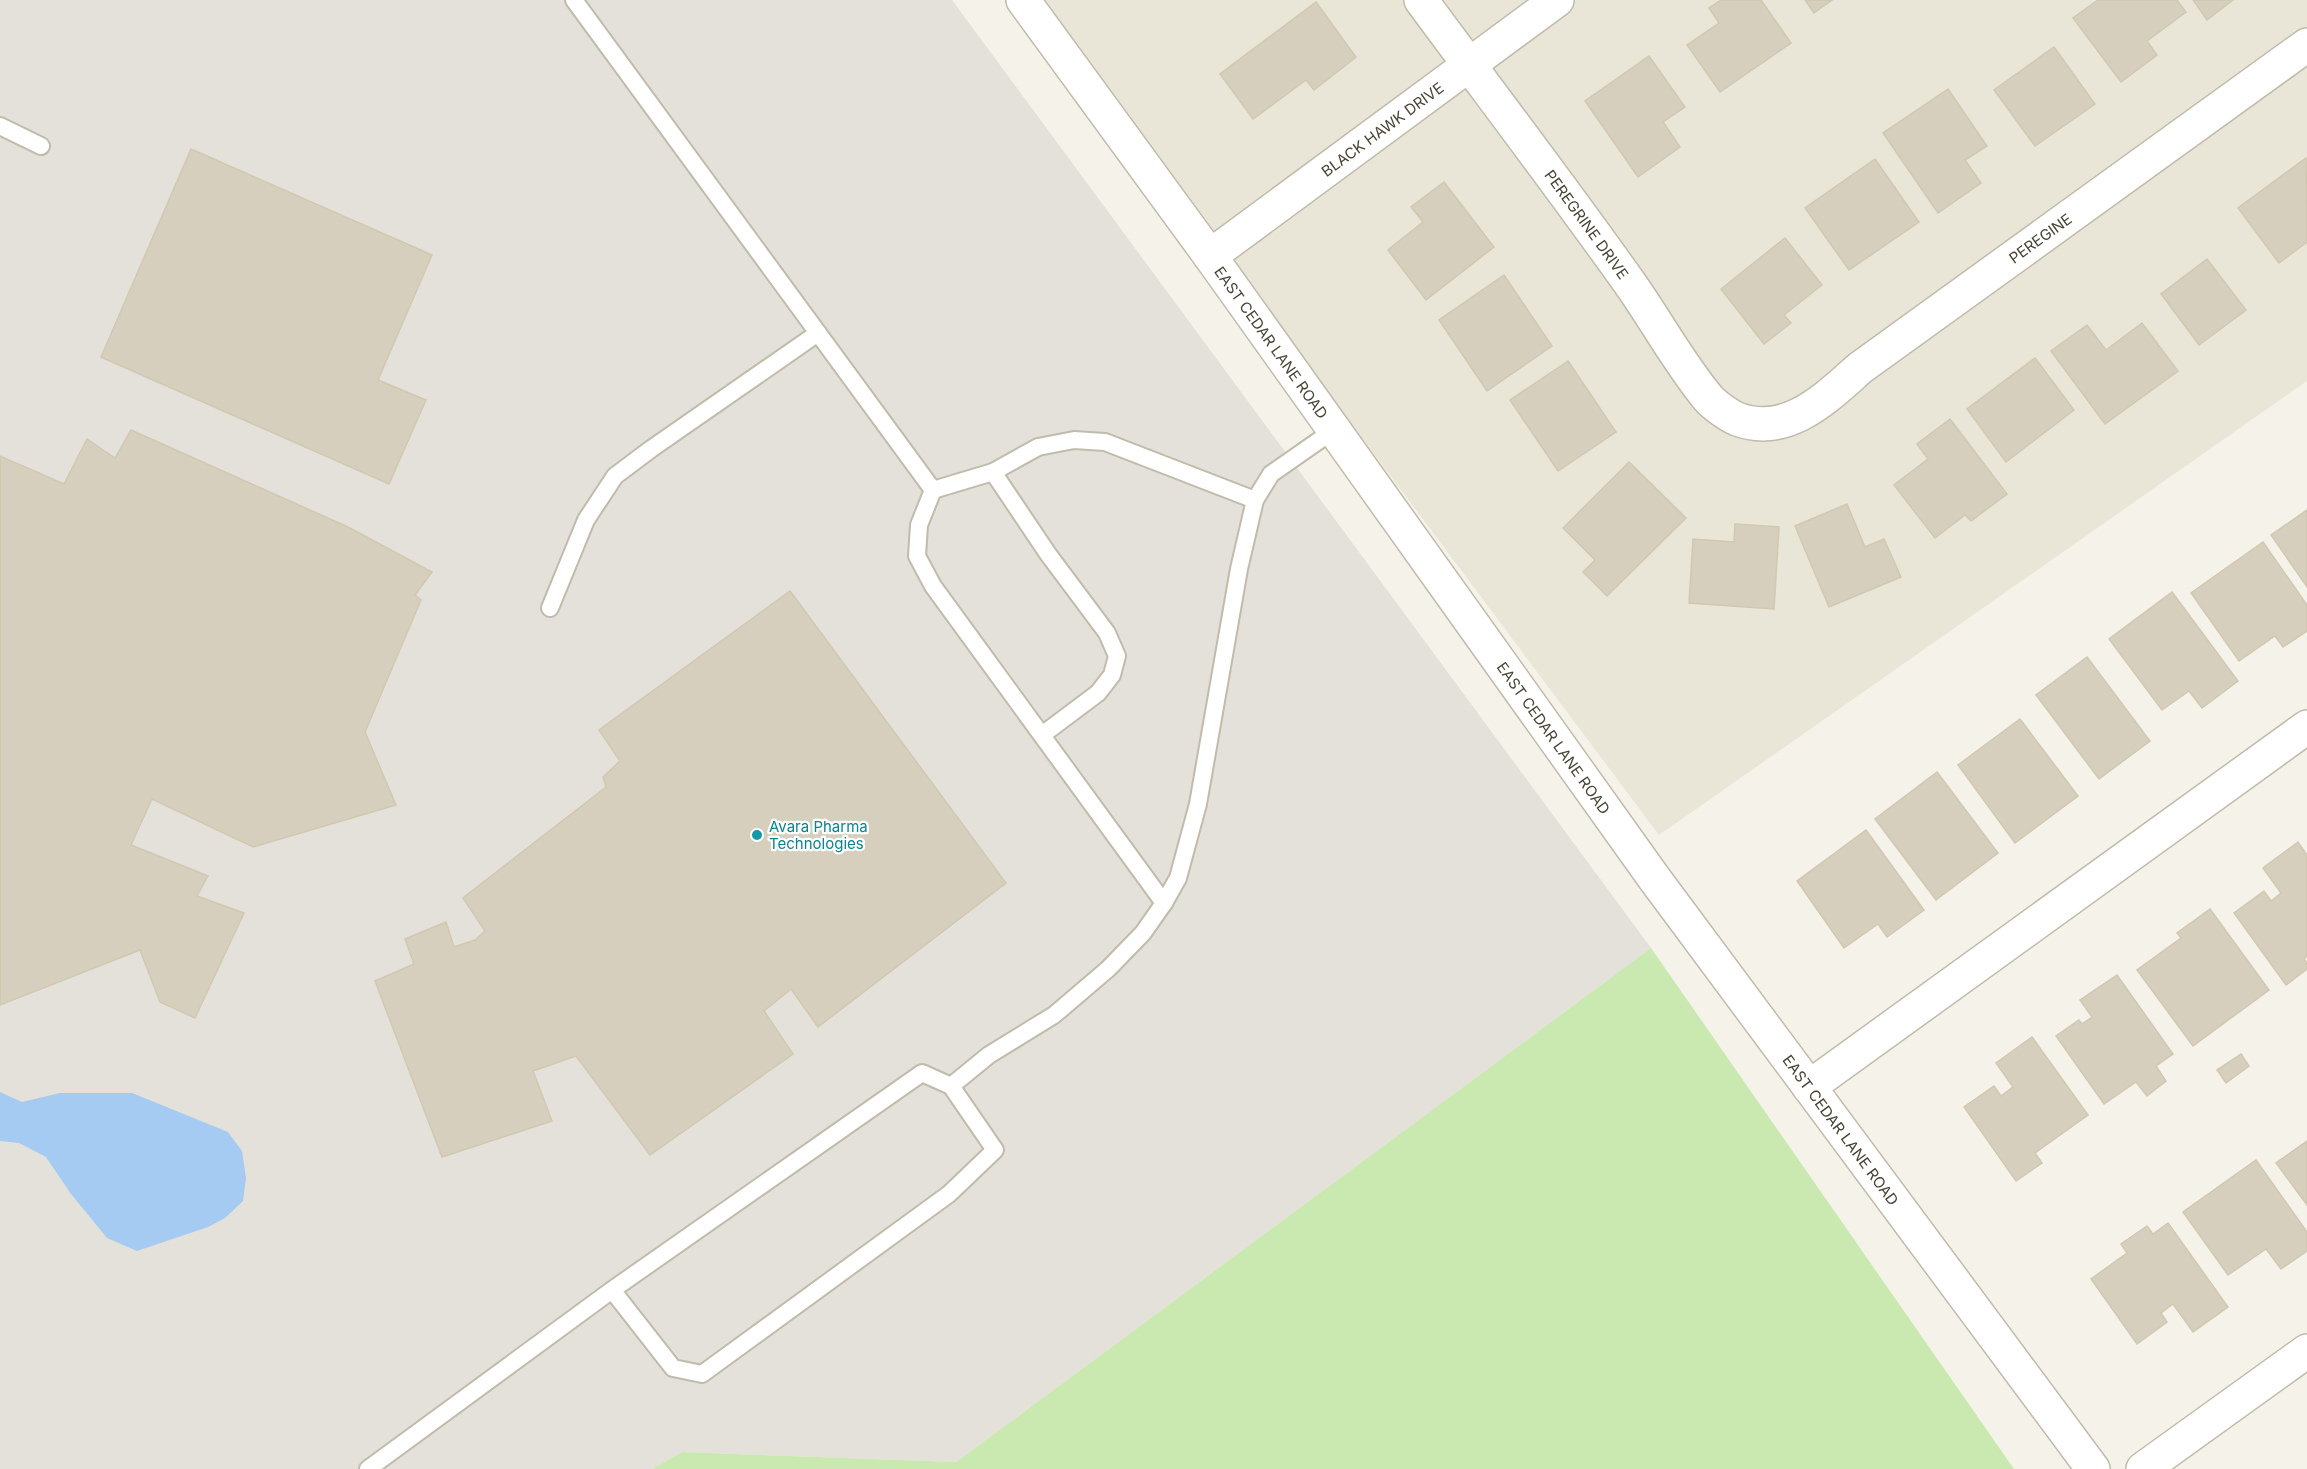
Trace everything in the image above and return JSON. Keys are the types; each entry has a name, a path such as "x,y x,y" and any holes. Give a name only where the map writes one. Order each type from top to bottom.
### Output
{"street":[{"name":"EAST CEDAR LANE ROAD","path":"1023,0 1210,256 1654,878 2093,1469"},
{"name":"PEREGRINE DRIVE","path":"1421,0 1632,287 1710,400 1737,418 1768,424"},
{"name":"BLACK HAWK DRIVE","path":"1210,256 1557,0"},
{"name":"PEREGINE","path":"1768,424 1788,421 1824,401 1860,368 2307,45"},
{"path":"1809,1087 2307,727"},
{"path":"2143,1469 2307,1351"}],"lane":[{"path":"574,0 933,490"},
{"path":"0,126 41,146"},
{"path":"550,608 586,520 615,476 818,333"},
{"path":"951,1086 989,1055 1054,1015 1108,969 1143,933 1164,903 1178,878 1198,804 1239,569 1255,500 1271,474 1334,430"},
{"path":"933,490 993,472 1038,447 1074,440 1105,442 1255,500"},
{"path":"993,472 1048,554 1107,633 1117,656 1112,675 1098,693 1042,735"},
{"path":"933,490 919,525 917,556 933,586 1164,903"},
{"path":"368,1469 612,1290 922,1072 951,1086 995,1150 949,1194 702,1374 673,1368 612,1290"}],"shaded area":[{"path":"0,0 952,0 1651,948 956,1462 682,1452 652,1469 0,1469"},
{"path":"1038,0 2307,0 2307,381 1659,835 1170,181"}],"green space":[{"path":"1651,948 2014,1469 652,1469 682,1452 956,1462"}],"water":[{"path":"0,1092 22,1102 60,1093 132,1093 228,1132 242,1151 246,1178 243,1201 225,1218 208,1227 137,1251 107,1238 71,1194 46,1157 19,1143 0,1141"}],"building":[{"path":"1721,0 1761,0 1791,43 1720,92 1687,45 1719,23 1709,8"},
{"path":"1805,0 1832,0 1814,13"},
{"path":"2098,0 2177,0 2186,12 2147,41 2157,55 2121,82 2073,18"},
{"path":"2193,0 2233,0 2207,20"},
{"path":"1316,2 1356,57 1314,90 1306,80 1253,119 1220,74"},
{"path":"2054,47 2095,104 2035,146 1994,90"},
{"path":"1649,56 1685,107 1663,122 1680,147 1638,177 1585,101"},
{"path":"1948,89 1987,146 1965,160 1981,183 1938,213 1883,133"},
{"path":"191,149 432,255 378,380 426,400 389,484 101,357"},
{"path":"2306,158 2307,242 2279,263 2238,208"},
{"path":"1875,159 1919,222 1849,270 1805,208"},
{"path":"1444,182 1494,247 1426,300 1388,250 1423,222 1411,207"},
{"path":"1785,238 1822,285 1784,315 1791,323 1764,344 1721,289"},
{"path":"2207,259 2246,310 2199,345 2161,294"},
{"path":"1504,275 1552,346 1487,391 1439,320"},
{"path":"2142,323 2178,371 2105,424 2051,351 2087,325 2106,350"},
{"path":"2035,358 2074,410 2006,462 1967,409"},
{"path":"1568,361 1616,432 1558,471 1510,400"},
{"path":"1950,419 2007,494 1971,521 1965,515 1935,538 1894,485 1928,459 1917,444"},
{"path":"131,430 348,527 432,572 415,595 421,600 365,732 396,805 253,847 152,799 131,845 208,876 197,896 244,913 195,1018 160,1002 140,950 0,1005 0,456 64,484 87,439 115,458"},
{"path":"1629,462 1686,518 1607,596 1583,572 1595,560 1563,528"},
{"path":"1847,504 1865,547 1884,539 1901,577 1829,607 1795,526"},
{"path":"2307,510 2307,587 2271,535"},
{"path":"1735,524 1779,527 1774,609 1689,603 1693,539 1734,542"},
{"path":"2263,542 2307,605 2307,631 2283,647 2275,636 2239,661 2191,593"},
{"name":"Avara Pharma Technologies","path":"790,591 1006,883 818,1027 791,989 764,1011 793,1054 650,1155 576,1056 533,1071 552,1121 442,1157 375,981 414,964 405,939 446,922 454,947 475,940 485,931 463,898 606,787 603,777 620,761 599,730"},
{"path":"2172,592 2238,681 2202,708 2189,691 2162,710 2109,639"},
{"path":"2087,657 2150,741 2099,779 2036,695"},
{"path":"2020,719 2078,796 2015,843 1958,765"},
{"path":"1937,772 1998,853 1936,900 1875,819"},
{"path":"1866,830 1924,910 1887,937 1878,924 1844,948 1797,881"},
{"path":"2298,842 2307,855 2307,956 2304,959 2307,969 2286,985 2234,913 2264,891 2271,901 2281,893 2263,868"},
{"path":"2210,909 2269,990 2193,1046 2137,970 2181,938 2177,933"},
{"path":"2117,975 2173,1054 2156,1066 2166,1081 2147,1096 2136,1082 2104,1104 2056,1036 2079,1020 2082,1024 2092,1017 2080,1000"},
{"path":"2032,1037 2088,1115 2035,1153 2042,1163 2016,1181 1964,1107 1994,1086 2001,1096 2013,1087 1996,1063"},
{"path":"2241,1054 2249,1066 2226,1083 2217,1070"},
{"path":"2307,1141 2307,1205 2276,1163"},
{"path":"2256,1160 2307,1232 2307,1251 2281,1269 2266,1249 2228,1275 2183,1212"},
{"path":"2168,1223 2228,1307 2193,1332 2173,1304 2161,1313 2167,1322 2137,1344 2091,1279 2127,1253 2121,1244 2147,1226 2153,1234"}],"place":[{"name":"Avara Pharma Technologies","path":"757,835"}]}
